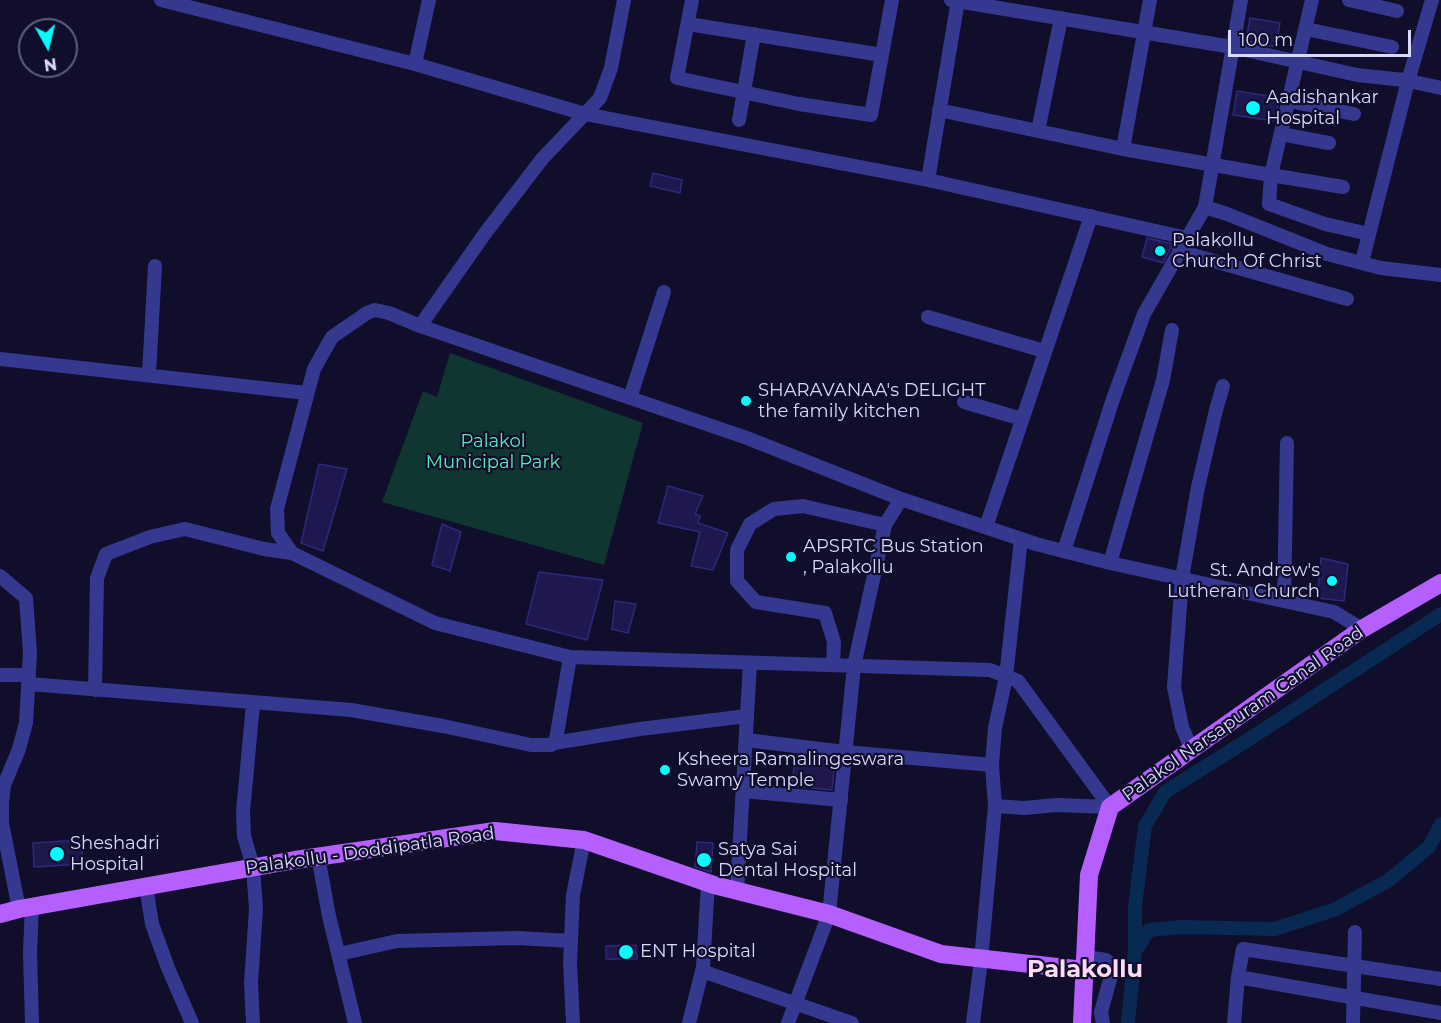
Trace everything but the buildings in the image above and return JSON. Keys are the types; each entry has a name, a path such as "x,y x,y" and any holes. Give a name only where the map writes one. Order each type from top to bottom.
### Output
{"main road":[{"name":"Palakol Narsapuram Canal Road","path":"1082,1023 1089,875 1110,807 1362,629 1441,583"},
{"name":"Palakollu - Doddipatla Road","path":"0,914 318,856 495,831 584,840 708,883 829,914 941,954 981,960 1085,964"}],"street":[{"path":"161,0 415,64 585,114 928,180 1187,237"},
{"path":"415,64 429,0"},
{"path":"420,326 486,232 542,159 600,98 611,68 624,0"},
{"path":"692,0 677,78 799,104 871,115 892,0"},
{"path":"928,180 955,0 1232,47 1357,75 1408,81 1441,88"},
{"path":"1124,149 1150,0"},
{"path":"1064,551 1144,314 1205,207 1241,0"},
{"path":"1312,0 1271,175 1269,204 1325,224 1369,234"},
{"path":"1349,0 1397,11"},
{"path":"1362,262 1408,81 1432,0"},
{"path":"1038,131 1061,18"},
{"path":"688,24 882,55"},
{"path":"1305,29 1392,47"},
{"path":"739,120 754,34"},
{"path":"1289,101 1354,114"},
{"path":"939,110 1124,149 1343,187"},
{"path":"1281,134 1329,143"},
{"path":"1205,207 1327,254 1381,268 1441,275"},
{"path":"986,527 1091,216"},
{"path":"1179,251 1347,299"},
{"path":"149,374 155,266"},
{"path":"630,398 664,292"},
{"path":"292,553 278,533 277,509 314,369 332,337 375,310 747,438 901,499 1021,539 1110,563 1334,612 1362,629"},
{"path":"928,317 1044,351"},
{"path":"1110,563 1163,380 1172,330"},
{"path":"0,359 306,393"},
{"path":"1191,748 1182,727 1174,687 1182,578 1198,487 1223,386"},
{"path":"964,402 1022,419"},
{"path":"1284,601 1287,443"},
{"path":"788,1023 829,914 854,666 885,525 901,499"},
{"path":"832,665 834,642 825,613 756,602 737,581 737,550 750,524 774,509 803,506 885,525"},
{"path":"95,690 97,578 106,554 150,537 185,529 264,549 292,553 435,623 570,657 990,670 1018,681 1110,807"},
{"path":"972,1023 981,960 995,806 992,765 994,728 1006,677 1021,539"},
{"path":"0,576 26,598 30,653 26,723 19,749 2,785 2,823 26,908 32,1023"},
{"path":"554,743 570,657"},
{"path":"738,891 750,663"},
{"path":"0,675 95,690 351,711 443,726 531,745 551,745 640,729 747,716"},
{"path":"253,704 243,812 246,846 253,867 256,909 251,983 253,1023"},
{"path":"746,740 845,752 992,765"},
{"path":"743,791 841,800"},
{"path":"995,806 1110,807"},
{"path":"573,1023 571,941 573,895 584,840"},
{"path":"318,856 355,1023"},
{"path":"689,1023 702,971 708,883"},
{"path":"146,886 152,924 192,1023"},
{"path":"1353,1023 1355,932"},
{"path":"339,954 397,941 517,938 571,941"},
{"path":"1234,1023 1243,949 1441,979"},
{"path":"1085,964 1106,960 1110,963 1112,972 1101,1012 1103,1023"},
{"path":"702,971 852,1023"},
{"path":"1238,976 1441,1013"}],"green space":[{"name":"Palakol Municipal Park","path":"450,353 643,423 604,565 382,502 423,391 437,397"}],"waterway":[{"path":"1135,951 1135,906 1145,826 1165,792 1441,614"},
{"path":"1128,1023 1135,951 1149,930 1181,927 1275,929 1336,909 1389,880 1429,847 1441,824"}],"place":[{"name":"Aadishankar Hospital","path":"1253,108"},
{"name":"Palakollu Church Of Christ","path":"1160,251"},
{"name":"SHARAVANAA's DELIGHT the family kitchen","path":"746,401"},
{"name":"APSRTC Bus Station , Palakollu","path":"791,557"},
{"name":"St. Andrew's Lutheran Church","path":"1332,581"},
{"name":"Ksheera Ramalingeswara Swamy Temple","path":"665,770"},
{"name":"Sheshadri Hospital","path":"57,854"},
{"name":"Satya Sai Dental Hospital","path":"704,860"},
{"name":"ENT Hospital","path":"626,952"}],"district":[{"name":"Palakollu","path":"1085,970"}]}
